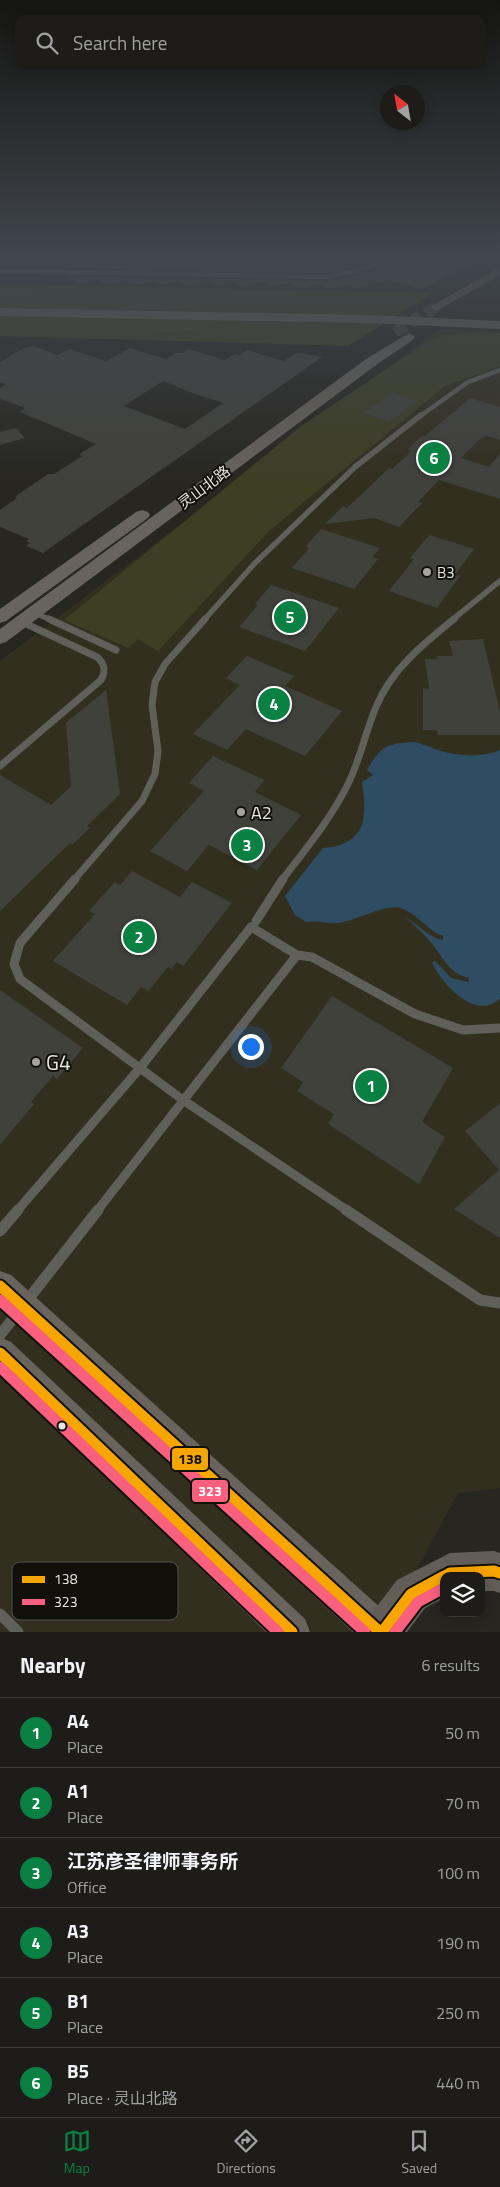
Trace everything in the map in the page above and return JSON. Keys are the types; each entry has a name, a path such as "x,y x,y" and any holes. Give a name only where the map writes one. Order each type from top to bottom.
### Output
{"main road":[{"path":"468,1572 494,1571 500,1573"},
{"path":"381,1632 411,1594 440,1578"}],"street":[{"name":"灵山北路","path":"0,617 402,334 371,362 0,638"},
{"path":"11,1296 381,1632"},
{"path":"0,1353 292,1632"}],"lane":[{"path":"500,370 468,382 424,413 355,467 255,563 165,664 155,682 152,705 158,751 156,774 142,801 20,943 14,964 20,979 183,1100 480,1300 500,1303"},
{"path":"256,922 283,878 315,839 340,800 361,755 376,706 388,683 423,647 500,581"},
{"path":"35,613 116,650"},
{"path":"0,766 101,680 105,671 104,663 97,657 22,622"},
{"path":"0,1232 140,1068 251,927 297,955 312,956 415,1014 463,1030 500,1028"},
{"path":"0,1335 11,1296 183,1100 297,955"},
{"path":"0,1614 18,1632"}],"shaded area":[{"path":"435,332 500,332 500,1488 458,1493 383,1632 0,1632 0,661"}],"green space":[{"path":"0,332 370,332 348,346 0,336"},
{"path":"500,332 500,366 445,386 269,531 158,651 138,639 128,648 64,620 301,426 429,341 451,334"}],"water":[{"path":"414,742 441,751 463,755 486,754 500,750 500,999 489,1005 481,1006 463,999 447,985 432,962 435,961 451,978 469,982 469,978 450,968 428,939 405,917 433,937 443,940 443,936 407,911 395,907 379,910 344,922 306,922 295,915 285,896 323,848 338,845 356,835 361,827 363,818 364,795 362,782 373,775 367,770 377,755 391,745"}],"building":[{"path":"33,346 57,355 70,349 106,361 130,348 166,359 176,353 182,353 189,349 225,360 235,354 241,355 247,350 284,361 294,354 301,353 322,357 43,553 26,546 30,543 26,541 29,539 0,527 0,510 17,498 16,496 48,474 54,474 82,456 80,455 81,453 96,444 20,412 25,408 0,399 0,388 6,384 0,382 0,362 24,348","holes":["163,381 223,403 185,429 124,406"]},
{"path":"393,392 417,401 389,422 364,413"},
{"path":"470,398 500,407 500,440 487,436 480,439 461,458 489,467 500,454 500,499 439,480 418,502 422,503 399,527 374,518 325,524 343,506 347,508 389,468 392,469 412,451 408,449 422,436 424,437"},
{"path":"16,428 25,438 0,445 0,432"},
{"path":"321,529 380,548 372,557 378,559 354,589 292,568 309,548 306,546"},
{"name":"B3","path":"429,535 474,549 455,575 460,576 437,608 389,591 414,559 410,558"},
{"path":"271,585 339,608 305,651 239,627 258,605 255,604"},
{"path":"483,639 500,712 500,735 438,735 437,730 423,730 423,688 429,689 425,659 438,659 437,656 453,656 449,641"},
{"path":"247,656 294,676 285,686 342,711 305,756 246,729 227,750 193,734 240,685 226,678"},
{"path":"106,690 120,794 87,826 90,828 73,844 70,843 0,911 0,775 51,805 71,786 66,723"},
{"name":"A2","path":"213,756 264,780 255,792 301,815 257,870 209,845 187,871 150,851 204,791 189,783"},
{"path":"132,871 180,897 192,882 232,903 183,966 177,962 172,969 168,967 148,991 141,987 127,1005 53,961 95,914 89,911 115,882 120,885"},
{"name":"G4","path":"0,990 83,1048 57,1079 53,1076 31,1102 34,1104 0,1145"},
{"path":"332,996 453,1068 422,1122 445,1137 419,1184 328,1124 334,1114 297,1091 303,1082 281,1068"},
{"path":"500,1103 500,1238 454,1209 499,1170 465,1131"}],"transit line":[{"name":"138","path":"0,1286 380,1632"},
{"name":"323","path":"0,1300 365,1632"},
{"name":"138","path":"0,1353 292,1632"},
{"name":"323","path":"0,1367 278,1632"},
{"name":"138","path":"472,1572 494,1571 500,1573"},
{"name":"138","path":"382,1632 411,1594 440,1578"},
{"name":"323","path":"395,1632 418,1602 440,1590"}],"place":[{"name":"B5","path":"434,458"},
{"name":"B3","path":"427,572"},
{"name":"B1","path":"290,617"},
{"name":"A3","path":"274,704"},
{"name":"A2","path":"241,812"},
{"name":"江苏彦圣律师事务所","path":"247,845"},
{"name":"A1","path":"139,937"},
{"name":"G4","path":"36,1062"},
{"name":"A4","path":"371,1086"}]}
